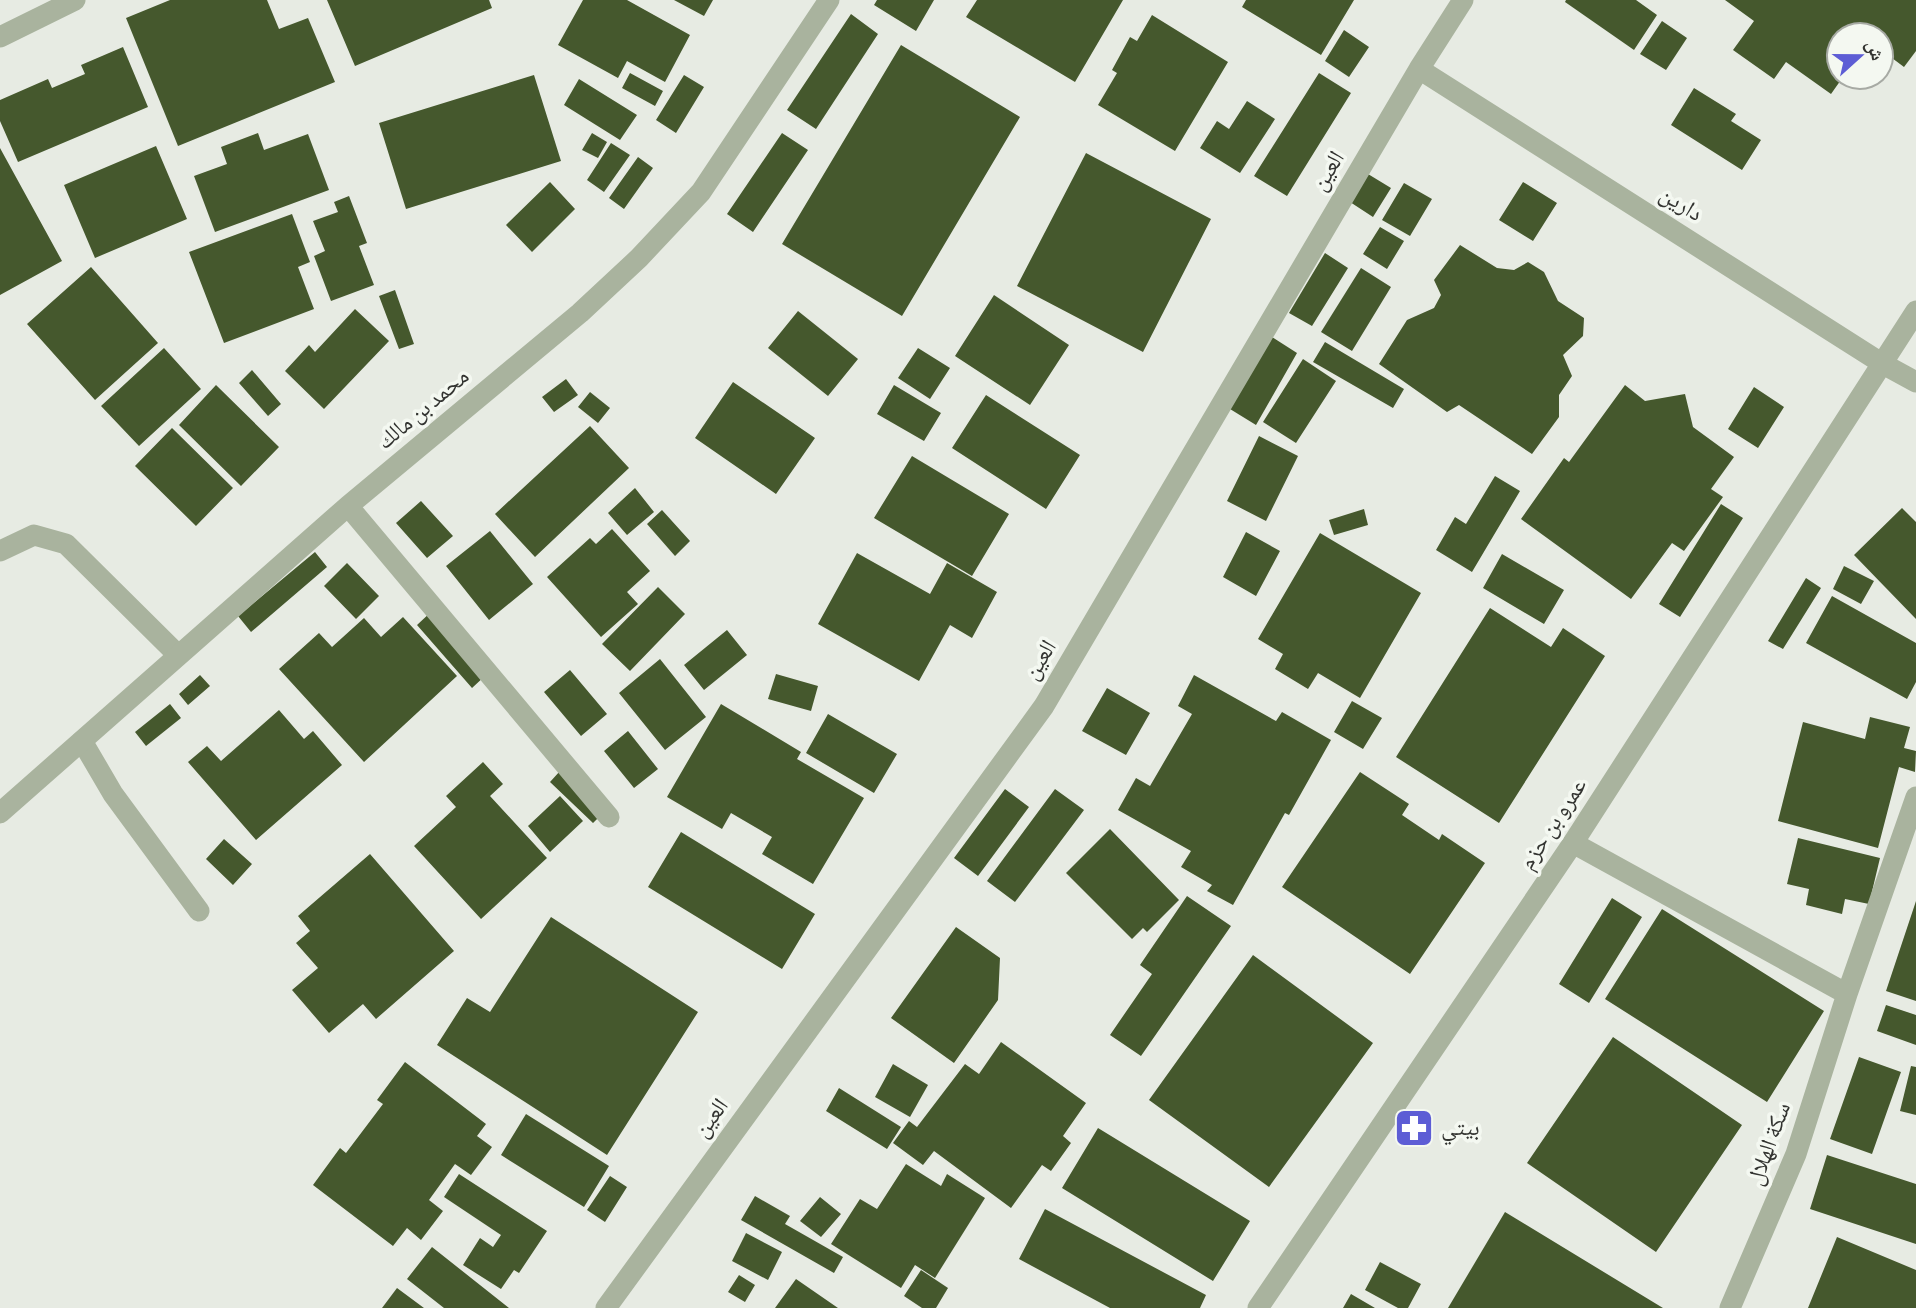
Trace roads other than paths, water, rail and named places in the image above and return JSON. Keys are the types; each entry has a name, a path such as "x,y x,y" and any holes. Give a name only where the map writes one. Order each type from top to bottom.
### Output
{"street":[{"path":"0,37 75,0"},
{"name":"محمد بن مالك","path":"0,813 348,506 580,313 639,258 701,192 829,0"},
{"name":"العين","path":"606,1308 1044,706 1419,69 1463,0"},
{"name":"دارين","path":"1419,69 1883,364 1916,382"},
{"name":"عمرو بن حزم","path":"1258,1308 1573,843 1916,311"},
{"path":"348,506 609,817"},
{"path":"0,551 34,535 66,544 178,655"},
{"path":"82,741 113,794 199,911"},
{"name":"سكة الهلال","path":"1730,1308 1797,1154 1847,994 1916,797"},
{"path":"1573,843 1847,994"}],"place":[{"name":"بيتي","path":"1414,1128"}]}
